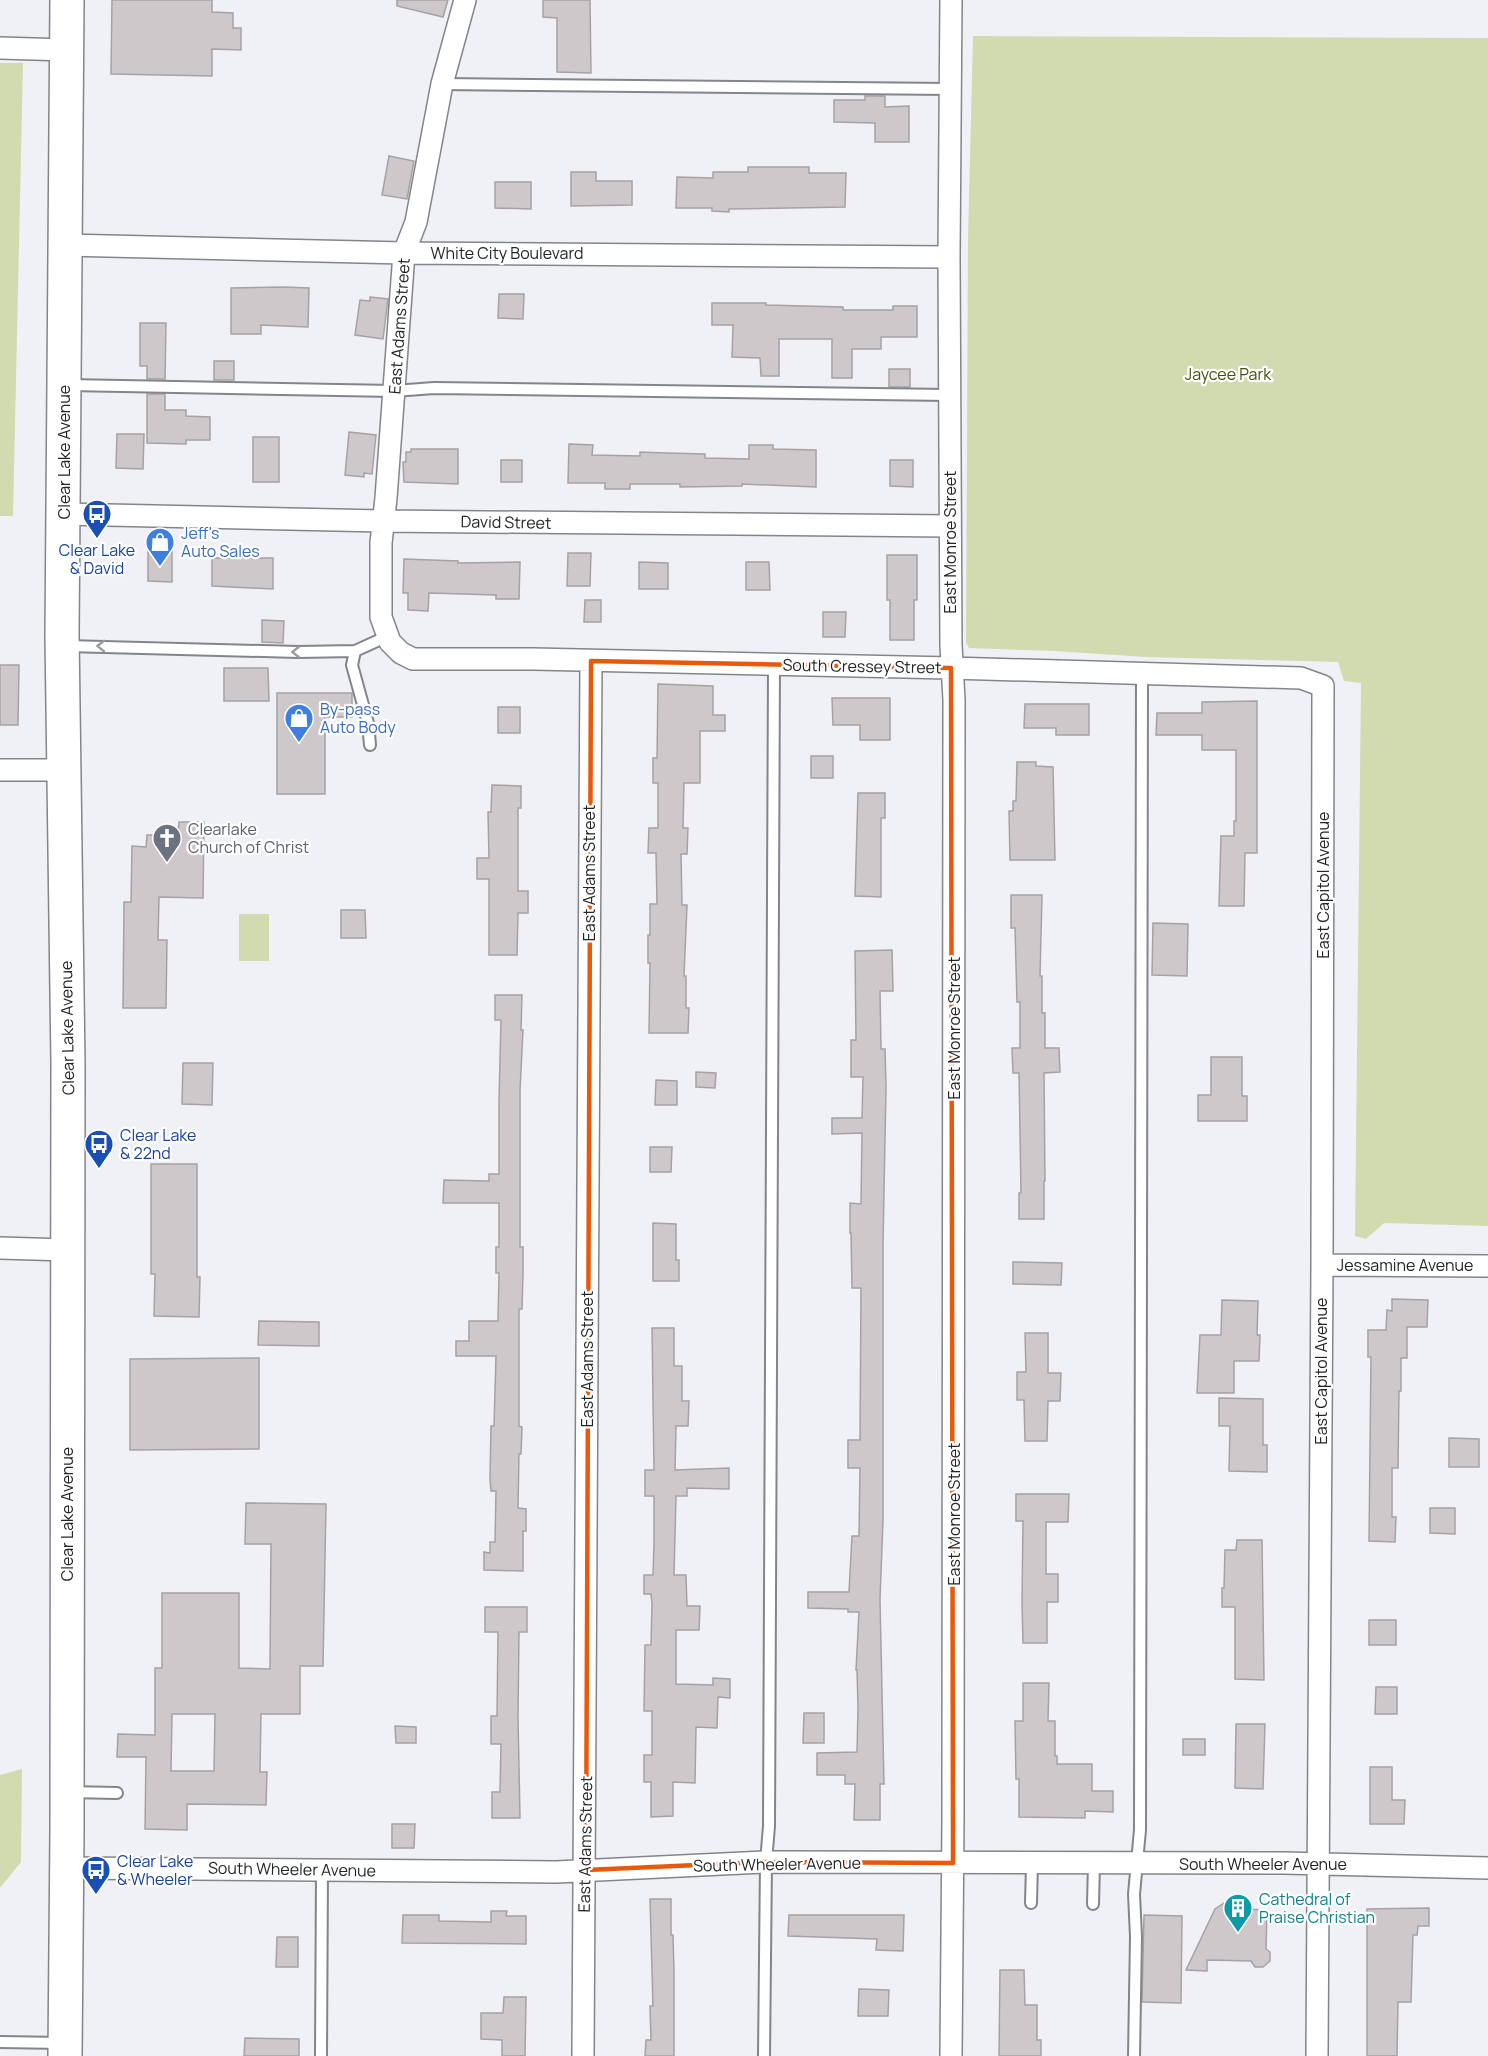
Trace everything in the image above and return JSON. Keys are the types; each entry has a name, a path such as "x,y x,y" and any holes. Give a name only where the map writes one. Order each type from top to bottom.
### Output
{"main road":[{"name":"Clear Lake Avenue","path":"65,2050 68,1064 63,514 67,0"}],"street":[{"name":"East Adams Street","path":"400,653 390,642 381,617 380,574 382,521 386,498 404,253 416,222 442,84 465,0"},
{"name":"East Monroe Street","path":"951,0 949,395 951,668 954,700 951,2056"},
{"path":"0,48 67,50"},
{"name":"White City Boulevard","path":"65,245 404,253 949,257"},
{"name":"David Street","path":"63,514 382,521 950,526"},
{"name":"South Cressey Street","path":"400,653 413,659 435,660 534,658 1301,678 1323,686"},
{"name":"East Adams Street","path":"583,2056 586,1870 591,661"},
{"name":"East Capitol Avenue","path":"1317,2056 1323,686"},
{"path":"0,770 64,770"},
{"path":"0,1248 67,1250"},
{"name":"Jessamine Avenue","path":"1322,1265 1488,1266"},
{"name":"South Wheeler Avenue","path":"67,1868 556,1872 766,1862 1318,1864 1488,1868"}],"lane":[{"path":"442,84 951,89"},
{"path":"64,384 394,391 434,388 949,395"},
{"path":"63,646 298,652 355,651 388,636"},
{"path":"355,651 352,665 368,723 370,745"},
{"path":"764,2056 766,1862 769,1815 774,665"},
{"path":"1134,2056 1136,1936 1134,1894 1140,1830 1142,675"},
{"path":"67,1792 117,1793"},
{"path":"1031,1903 1032,1864"},
{"path":"1093,1904 1094,1864"},
{"path":"321,2056 322,1870"},
{"path":"0,2042 65,2050"}],"highlighted area":[{"path":"591,661 951,668 953,1863 766,1862 586,1870"}],"green space":[{"name":"Jaycee Park","path":"973,36 1488,38 1488,1226 1384,1223 1366,1239 1355,1236 1361,683 1344,681 1338,662 1146,657 969,648 966,643 968,239"},
{"path":"0,63 23,63 13,516 0,516"},
{"path":"239,914 269,914 269,961 239,961"},
{"path":"22,1769 21,1862 0,1888 0,1775"}],"building":[{"path":"112,0 212,0 212,12 233,13 233,28 241,28 241,50 212,49 212,76 111,74"},
{"path":"397,0 448,0 443,17 397,6"},
{"path":"543,0 590,0 591,73 557,72 557,18 543,17"},
{"path":"865,96 885,96 885,107 909,106 909,142 875,142 875,123 834,122 834,100 865,100"},
{"path":"389,156 414,161 407,199 382,195"},
{"path":"748,167 809,167 809,173 846,173 845,207 729,209 729,212 712,211 712,208 676,208 677,177 713,178 713,172 748,172"},
{"path":"571,172 596,172 596,181 632,181 632,205 571,206"},
{"path":"495,182 531,182 531,209 495,208"},
{"path":"231,288 309,288 308,327 261,325 261,334 231,334"},
{"path":"499,294 524,294 523,319 498,318"},
{"path":"370,297 388,299 383,339 355,335 360,300 370,301"},
{"path":"712,303 843,307 843,310 893,310 893,306 917,306 917,337 881,337 881,349 852,349 852,378 832,378 832,339 779,339 779,376 761,376 760,358 732,357 733,325 712,325"},
{"path":"140,323 166,323 165,379 147,379 147,366 140,366"},
{"path":"214,361 234,361 234,380 214,380"},
{"path":"889,369 910,369 910,387 889,387"},
{"path":"147,394 165,394 165,410 186,410 186,416 210,417 210,440 186,440 186,444 147,443"},
{"path":"349,432 376,435 372,474 364,473 364,477 345,475"},
{"path":"117,434 144,434 143,469 116,468"},
{"path":"253,437 279,437 279,482 253,482"},
{"path":"569,444 593,445 592,455 640,456 640,452 705,454 705,458 749,459 749,445 773,445 773,449 816,450 816,487 742,484 742,486 680,487 680,484 630,484 630,489 605,489 605,483 568,483"},
{"path":"411,449 458,449 458,484 404,482 403,462 406,462 406,452 411,452"},
{"path":"501,460 522,460 522,482 501,482"},
{"path":"890,460 913,460 913,487 890,486"},
{"path":"148,551 172,551 172,582 148,581"},
{"path":"568,553 591,553 590,586 567,586"},
{"path":"887,555 917,555 914,640 890,640"},
{"path":"212,558 273,558 273,589 212,586"},
{"path":"404,559 458,561 458,563 520,562 519,599 496,599 496,595 429,593 428,611 408,610 408,593 403,593"},
{"path":"639,562 668,563 668,589 639,589"},
{"path":"746,562 769,562 770,590 746,590"},
{"path":"585,600 601,600 601,622 584,622"},
{"path":"823,612 846,612 845,637 823,637"},
{"path":"262,620 284,621 283,643 262,642"},
{"path":"0,665 19,665 18,725 0,725"},
{"path":"224,668 268,668 269,701 224,701"},
{"path":"658,684 713,686 713,715 725,715 725,731 700,731 700,783 684,783 683,828 688,828 687,854 681,854 682,905 687,905 684,976 686,976 686,1008 689,1008 688,1033 649,1033 648,935 650,935 650,904 657,904 656,853 648,853 649,828 658,828 658,783 653,783 653,758 657,758"},
{"path":"277,693 352,693 352,717 325,717 325,794 277,794"},
{"path":"832,698 890,698 890,740 860,740 860,725 833,725"},
{"path":"1257,701 1257,853 1245,853 1244,906 1219,906 1221,836 1234,836 1234,821 1236,821 1236,750 1202,750 1202,735 1156,735 1157,713 1202,713 1202,702"},
{"path":"1025,704 1089,704 1089,735 1056,735 1056,728 1024,728"},
{"path":"498,707 520,707 520,733 498,733"},
{"path":"811,756 833,756 833,778 811,778"},
{"path":"1017,762 1036,762 1036,766 1053,767 1055,860 1010,860 1009,811 1013,811 1013,801 1016,801"},
{"path":"492,785 521,786 521,808 518,808 518,891 528,891 528,913 518,913 517,955 489,955 489,879 477,879 477,858 489,858 488,812 491,812"},
{"path":"858,793 885,793 885,818 881,818 881,897 855,896"},
{"path":"179,822 204,822 203,898 159,897 158,940 167,940 166,1008 123,1008 124,902 131,902 132,846 146,847 147,835 178,835"},
{"path":"1011,895 1042,895 1040,976 1042,976 1042,1013 1045,1013 1045,1048 1059,1048 1060,1072 1044,1073 1044,1219 1019,1219 1019,1193 1021,1193 1019,1073 1013,1073 1012,1048 1020,1048 1020,1002 1017,1002 1015,928 1011,928"},
{"path":"341,910 365,910 366,938 341,938"},
{"path":"1153,923 1188,924 1187,976 1152,975"},
{"path":"892,950 893,991 880,991 881,1049 885,1049 886,1087 883,1244 883,1520 880,1600 884,1784 880,1784 880,1820 854,1820 855,1784 845,1784 845,1775 817,1775 817,1753 857,1752 856,1670 859,1612 848,1612 848,1609 808,1608 808,1592 849,1592 852,1536 859,1536 860,1468 848,1468 848,1440 860,1440 861,1288 852,1288 850,1203 861,1204 862,1133 832,1134 832,1118 862,1118 863,1077 851,1077 851,1040 856,1040 855,951"},
{"path":"495,995 522,995 520,1247 523,1247 523,1273 522,1309 519,1309 519,1426 522,1427 518,1508 526,1509 526,1531 523,1531 523,1571 484,1570 484,1552 490,1553 490,1542 495,1542 496,1491 491,1491 490,1479 496,1356 456,1356 456,1341 469,1341 469,1321 498,1321 499,1273 496,1273 496,1247 499,1247 499,1203 443,1203 444,1180 489,1181 489,1174 499,1174 501,1020 495,1020"},
{"path":"1211,1057 1242,1057 1242,1096 1247,1096 1247,1121 1198,1121 1198,1095 1211,1095"},
{"path":"183,1063 213,1063 212,1105 182,1104"},
{"path":"696,1072 716,1073 715,1088 696,1087"},
{"path":"656,1080 677,1081 677,1105 655,1105"},
{"path":"650,1147 672,1147 671,1172 650,1172"},
{"path":"151,1164 197,1164 199,1317 154,1316 155,1274 151,1274"},
{"path":"653,1223 676,1224 676,1260 679,1260 679,1281 653,1281"},
{"path":"1013,1262 1062,1263 1061,1285 1013,1284"},
{"path":"1392,1299 1428,1300 1427,1327 1407,1327 1407,1358 1401,1358 1398,1468 1392,1468 1392,1517 1396,1517 1395,1542 1369,1541 1371,1357 1368,1357 1368,1330 1386,1330 1387,1310 1392,1311"},
{"path":"1222,1300 1258,1301 1259,1361 1234,1361 1234,1393 1197,1393 1200,1335 1221,1335"},
{"path":"259,1321 319,1322 319,1346 258,1345"},
{"path":"652,1328 674,1328 674,1366 682,1366 682,1401 689,1401 688,1426 676,1426 675,1470 729,1468 729,1489 687,1488 687,1496 676,1496 674,1575 686,1575 687,1606 700,1606 699,1630 676,1630 676,1684 713,1685 713,1678 730,1679 730,1698 718,1697 717,1728 696,1727 695,1783 673,1782 673,1816 651,1817 651,1782 644,1782 644,1755 652,1755 652,1711 644,1711 645,1645 651,1645 652,1604 651,1594 644,1594 644,1575 653,1575 654,1496 645,1496 645,1470 654,1470"},
{"path":"1025,1333 1048,1333 1048,1373 1061,1373 1060,1401 1048,1401 1047,1441 1025,1441 1024,1400 1017,1400 1017,1372 1026,1372"},
{"path":"259,1358 259,1449 130,1450 130,1359"},
{"path":"1219,1398 1263,1399 1263,1445 1267,1445 1267,1472 1229,1471 1230,1426 1219,1426"},
{"path":"1449,1438 1479,1439 1479,1467 1449,1467"},
{"path":"1016,1494 1069,1494 1068,1522 1046,1522 1046,1574 1058,1574 1058,1602 1047,1602 1047,1643 1023,1643 1023,1521 1016,1521"},
{"path":"246,1503 326,1504 323,1666 300,1666 300,1714 261,1714 260,1772 267,1772 266,1805 187,1804 187,1830 145,1829 146,1757 117,1757 118,1734 155,1735 155,1668 162,1668 162,1593 239,1593 239,1668 270,1669 271,1544 245,1544","holes":["172,1714 215,1714 214,1771 171,1771"]},
{"path":"1430,1508 1455,1508 1455,1534 1430,1533"},
{"path":"1237,1540 1262,1540 1264,1680 1235,1679 1235,1607 1222,1607 1222,1588 1224,1588 1225,1550 1236,1550"},
{"path":"485,1607 527,1607 527,1632 519,1632 520,1818 492,1818 492,1792 500,1792 501,1744 491,1744 491,1716 497,1716 498,1632 485,1632"},
{"path":"1369,1620 1396,1620 1396,1645 1369,1645"},
{"path":"1023,1683 1049,1683 1048,1721 1055,1721 1057,1764 1092,1764 1092,1791 1113,1791 1113,1812 1085,1811 1085,1818 1019,1817 1015,1721 1023,1721"},
{"path":"1376,1687 1397,1687 1397,1714 1375,1714"},
{"path":"804,1713 824,1713 824,1743 803,1743"},
{"path":"1236,1724 1265,1724 1263,1789 1235,1788"},
{"path":"395,1726 416,1727 416,1743 396,1743"},
{"path":"1183,1739 1205,1739 1205,1755 1183,1755"},
{"path":"1370,1767 1392,1767 1392,1800 1405,1800 1404,1824 1370,1824"},
{"path":"392,1824 415,1824 414,1848 392,1848"},
{"path":"650,1899 671,1899 674,2056 645,2056 646,2040 651,2040 650,2006 653,2006"},
{"name":"Cathedral of Praise Christian","path":"1224,1903 1235,1903 1243,1909 1267,1910 1266,1949 1270,1952 1270,1961 1263,1967 1255,1967 1251,1961 1207,1960 1207,1971 1186,1970 1215,1909"},
{"path":"1429,1908 1429,1926 1418,1926 1417,1935 1413,1935 1411,2002 1398,2002 1397,2056 1367,2056 1367,1909"},
{"path":"491,1911 507,1911 506,1916 526,1916 526,1944 402,1943 403,1915 439,1915 439,1921 491,1922"},
{"path":"789,1915 904,1915 903,1951 876,1950 877,1939 788,1936"},
{"path":"1144,1915 1182,1916 1181,2003 1142,2002"},
{"path":"277,1937 298,1937 298,1967 276,1967"},
{"path":"1000,1970 1024,1970 1025,2005 1037,2005 1037,2040 1041,2040 1041,2056 999,2056"},
{"path":"859,1989 889,1990 888,2016 858,2016"},
{"path":"504,1997 526,1997 525,2056 502,2056 502,2040 481,2039 481,2013 503,2013"},
{"path":"245,2038 299,2039 299,2056 244,2056"}],"place":[{"name":"Clear Lake & David","path":"97,540"},
{"name":"Jeff's Auto Sales","path":"160,568"},
{"name":"By-pass Auto Body","path":"299,744"},
{"name":"Clearlake Church of Christ","path":"167,864"},
{"name":"Clear Lake & 22nd","path":"99,1170"},
{"name":"Clear Lake & Wheeler","path":"96,1896"},
{"name":"Cathedral of Praise Christian","path":"1238,1934"}]}
